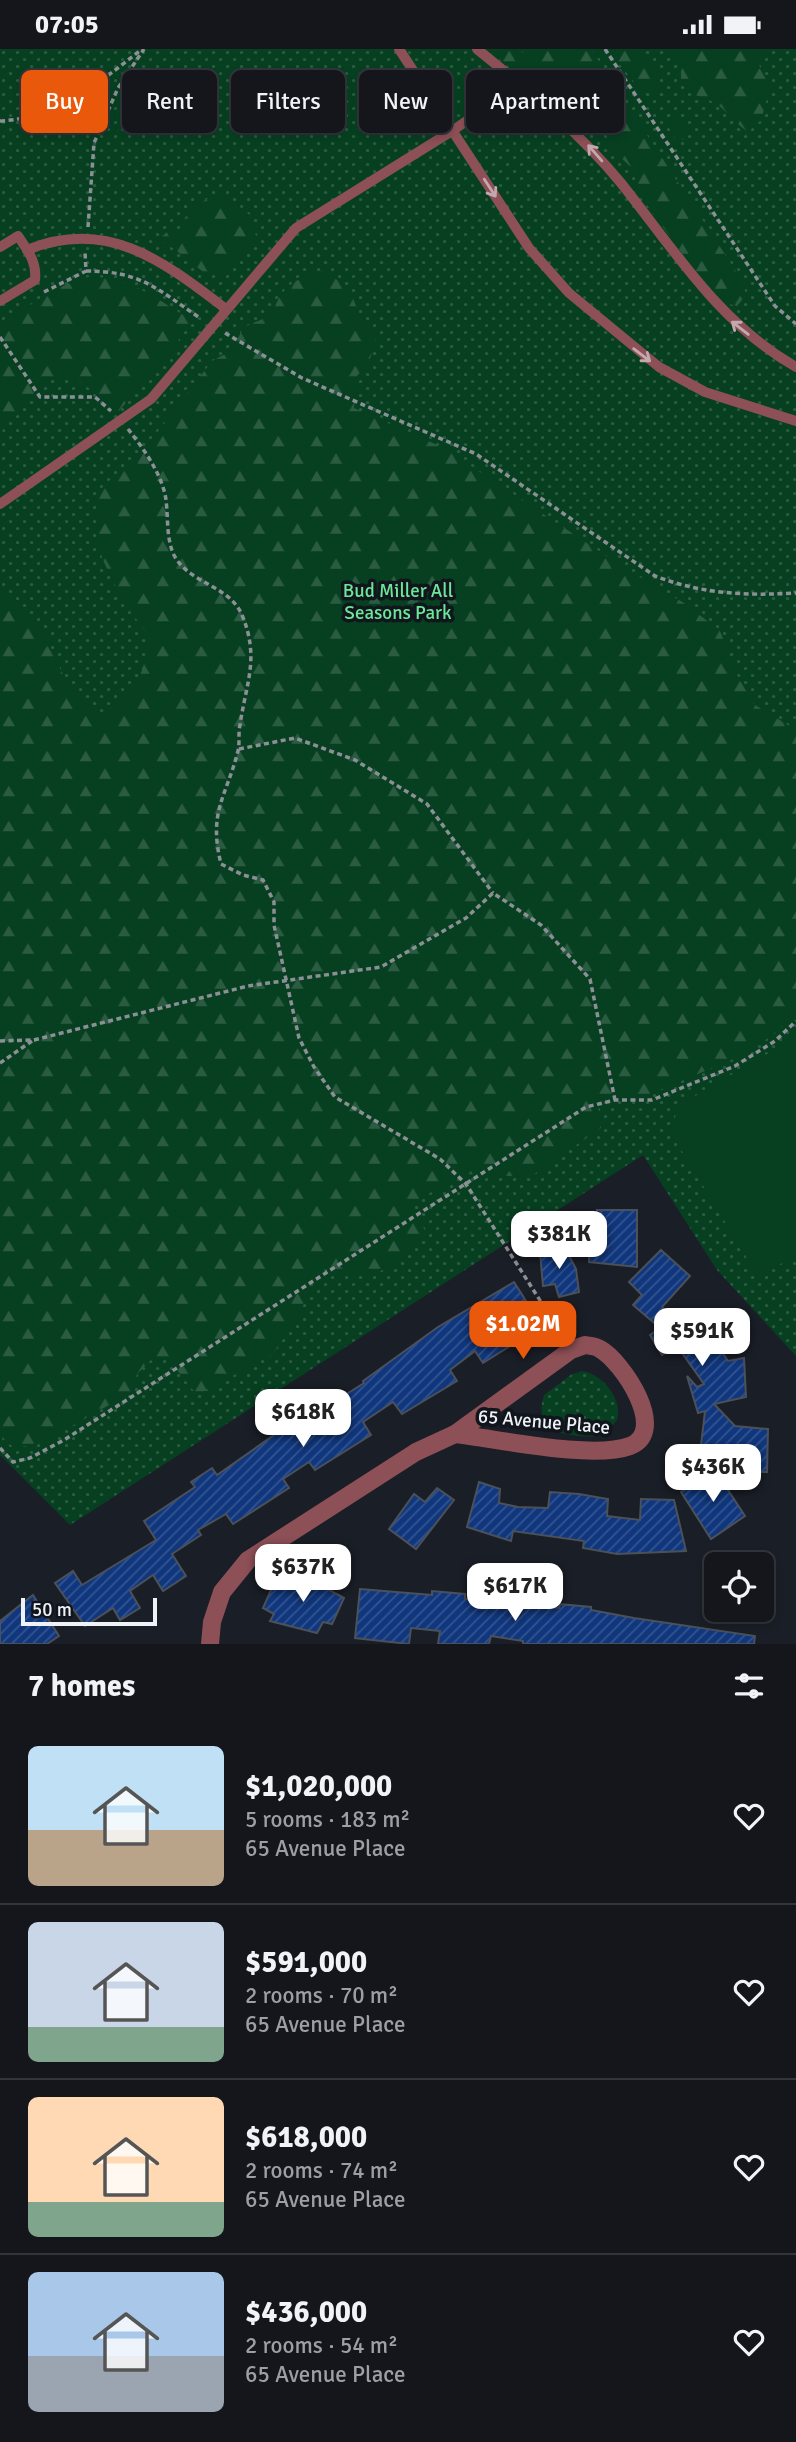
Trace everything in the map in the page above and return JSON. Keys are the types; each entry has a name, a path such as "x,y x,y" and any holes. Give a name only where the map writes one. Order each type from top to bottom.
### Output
{"street":[{"name":"65 Avenue Place","path":"210,1644 212,1622 222,1592 248,1560 416,1452 455,1434 571,1350 585,1345 599,1347 614,1361 638,1394 645,1422 641,1436 634,1444 602,1452 455,1434"}],"lane":[{"path":"399,49 413,70"},
{"path":"477,49 503,70"},
{"path":"466,121 452,131 529,248 569,293 619,337 659,367 705,392 796,421"},
{"path":"0,504 151,399 296,228 449,133"},
{"path":"577,133 621,184 685,269 730,320 796,367"},
{"path":"0,247 18,236 34,263 34,280 0,302"},
{"path":"27,250 51,242 87,237 126,244 166,267 226,309"}],"path":[{"path":"0,121 19,120 82,96 143,49"},
{"path":"89,224 94,143 118,88 143,49"},
{"path":"605,49 775,306 796,324"},
{"path":"85,251 86,271"},
{"path":"42,293 86,271 125,272 148,283 201,318"},
{"path":"227,335 302,378 476,454 655,576 680,585 718,593 796,593"},
{"path":"0,337 40,397 95,397 106,405"},
{"path":"135,438 152,463 164,493 175,556 191,575 223,593 241,611 250,636 252,673 239,726 239,749 216,812 215,839 221,864 243,875 263,880 274,901 274,925 299,1038 313,1067 335,1097 440,1159 466,1184 560,1332"},
{"path":"239,749 295,738 355,760 427,804 493,893 541,925 590,979 615,1100"},
{"path":"0,1041 34,1040 248,986 285,983 381,967 466,918 493,893"},
{"path":"0,1448 13,1462 30,1458 64,1440 586,1107 615,1100 652,1100 735,1066 775,1041 796,1021"},
{"path":"0,1063 34,1040"}],"green space":[{"name":"Bud Miller All Seasons Park","path":"0,49 796,49 796,1356 717,1270 643,1155 70,1525 0,1455"},
{"path":"487,49 518,49 540,64 529,49 591,49 605,70 513,70"},
{"path":"596,49 638,49 638,55 652,56 661,87 650,92 640,90 616,59"},
{"path":"668,49 767,49 756,60 771,85 761,120 748,132 718,105 690,91 681,80 681,59 670,57"},
{"path":"624,100 743,282 746,295 737,306 725,303 696,273 647,205 631,167 616,153 605,133 624,133"},
{"path":"670,117 684,125 686,140 675,138 665,121"},
{"path":"215,195 226,196 251,216 257,240 228,270 208,275 172,247 158,240 167,232 178,232 190,208"},
{"path":"325,270 350,290 361,320 376,339 369,362 357,376 354,408 444,448 623,567 684,603 720,631 738,677 755,705 796,730 796,1013 770,1037 736,1058 643,1097 597,1098 601,1128 530,1177 464,1174 412,1203 426,1233 406,1256 381,1271 368,1275 339,1273 324,1268 309,1277 302,1311 273,1354 197,1395 168,1359 151,1360 137,1374 132,1392 40,1444 14,1448 0,1435 0,583 41,626 70,690 102,713 123,700 131,692 141,673 151,638 123,602 102,558 95,512 103,486 139,456 212,361 231,351 244,327 272,315 285,289 291,284"},
{"path":"91,276 133,286 192,320 166,357 119,411 82,383 56,378 45,380 16,416 4,424 0,443 0,322 65,285"},
{"path":"796,1037 796,1254 759,1278 671,1133 678,1106"},
{"path":"583,1371 598,1377 610,1389 617,1404 617,1420 603,1436 579,1436 557,1431 544,1419 544,1395 572,1374"}],"building":[{"path":"597,1210 637,1210 637,1267 589,1262 590,1230 597,1228"},
{"path":"564,1246 576,1269 579,1292 559,1297 555,1284 543,1286 540,1252"},
{"path":"661,1250 690,1276 662,1307 678,1325 696,1313 728,1361 744,1358 746,1397 714,1404 735,1426 768,1429 767,1472 718,1471 718,1447 701,1445 705,1411 698,1413 687,1376 697,1387 704,1384 677,1346 662,1355 650,1335 660,1328 633,1305 642,1295 629,1282"},
{"path":"514,1282 542,1326 483,1363 475,1351 450,1370 457,1381 402,1414 393,1402 363,1422 371,1435 315,1470 309,1462 283,1479 289,1488 233,1524 226,1514 198,1530 201,1535 172,1554 186,1576 163,1591 153,1575 130,1591 140,1608 120,1620 113,1608 85,1626 55,1583 73,1571 82,1585 156,1540 144,1521 195,1487 191,1482 212,1468 217,1475 304,1414 307,1419 364,1383 363,1381 438,1327"},
{"path":"715,1470 745,1516 711,1539 681,1492"},
{"path":"479,1482 500,1489 499,1503 548,1508 550,1492 579,1494 608,1499 607,1516 640,1520 641,1499 674,1500 686,1551 617,1554 583,1548 584,1541 513,1531 511,1541 467,1527"},
{"path":"437,1488 454,1500 416,1549 389,1529 414,1494 425,1502"},
{"path":"298,1573 344,1598 332,1624 323,1622 317,1633 270,1621 274,1614 263,1608 275,1581 292,1585"},
{"path":"360,1589 432,1595 432,1591 465,1594 465,1599 559,1608 560,1604 591,1607 591,1610 634,1618 755,1636 754,1644 523,1644 523,1641 491,1636 489,1644 438,1644 440,1631 411,1628 409,1644 355,1638"},
{"path":"33,1595 59,1636 47,1644 0,1644 0,1621"}]}
